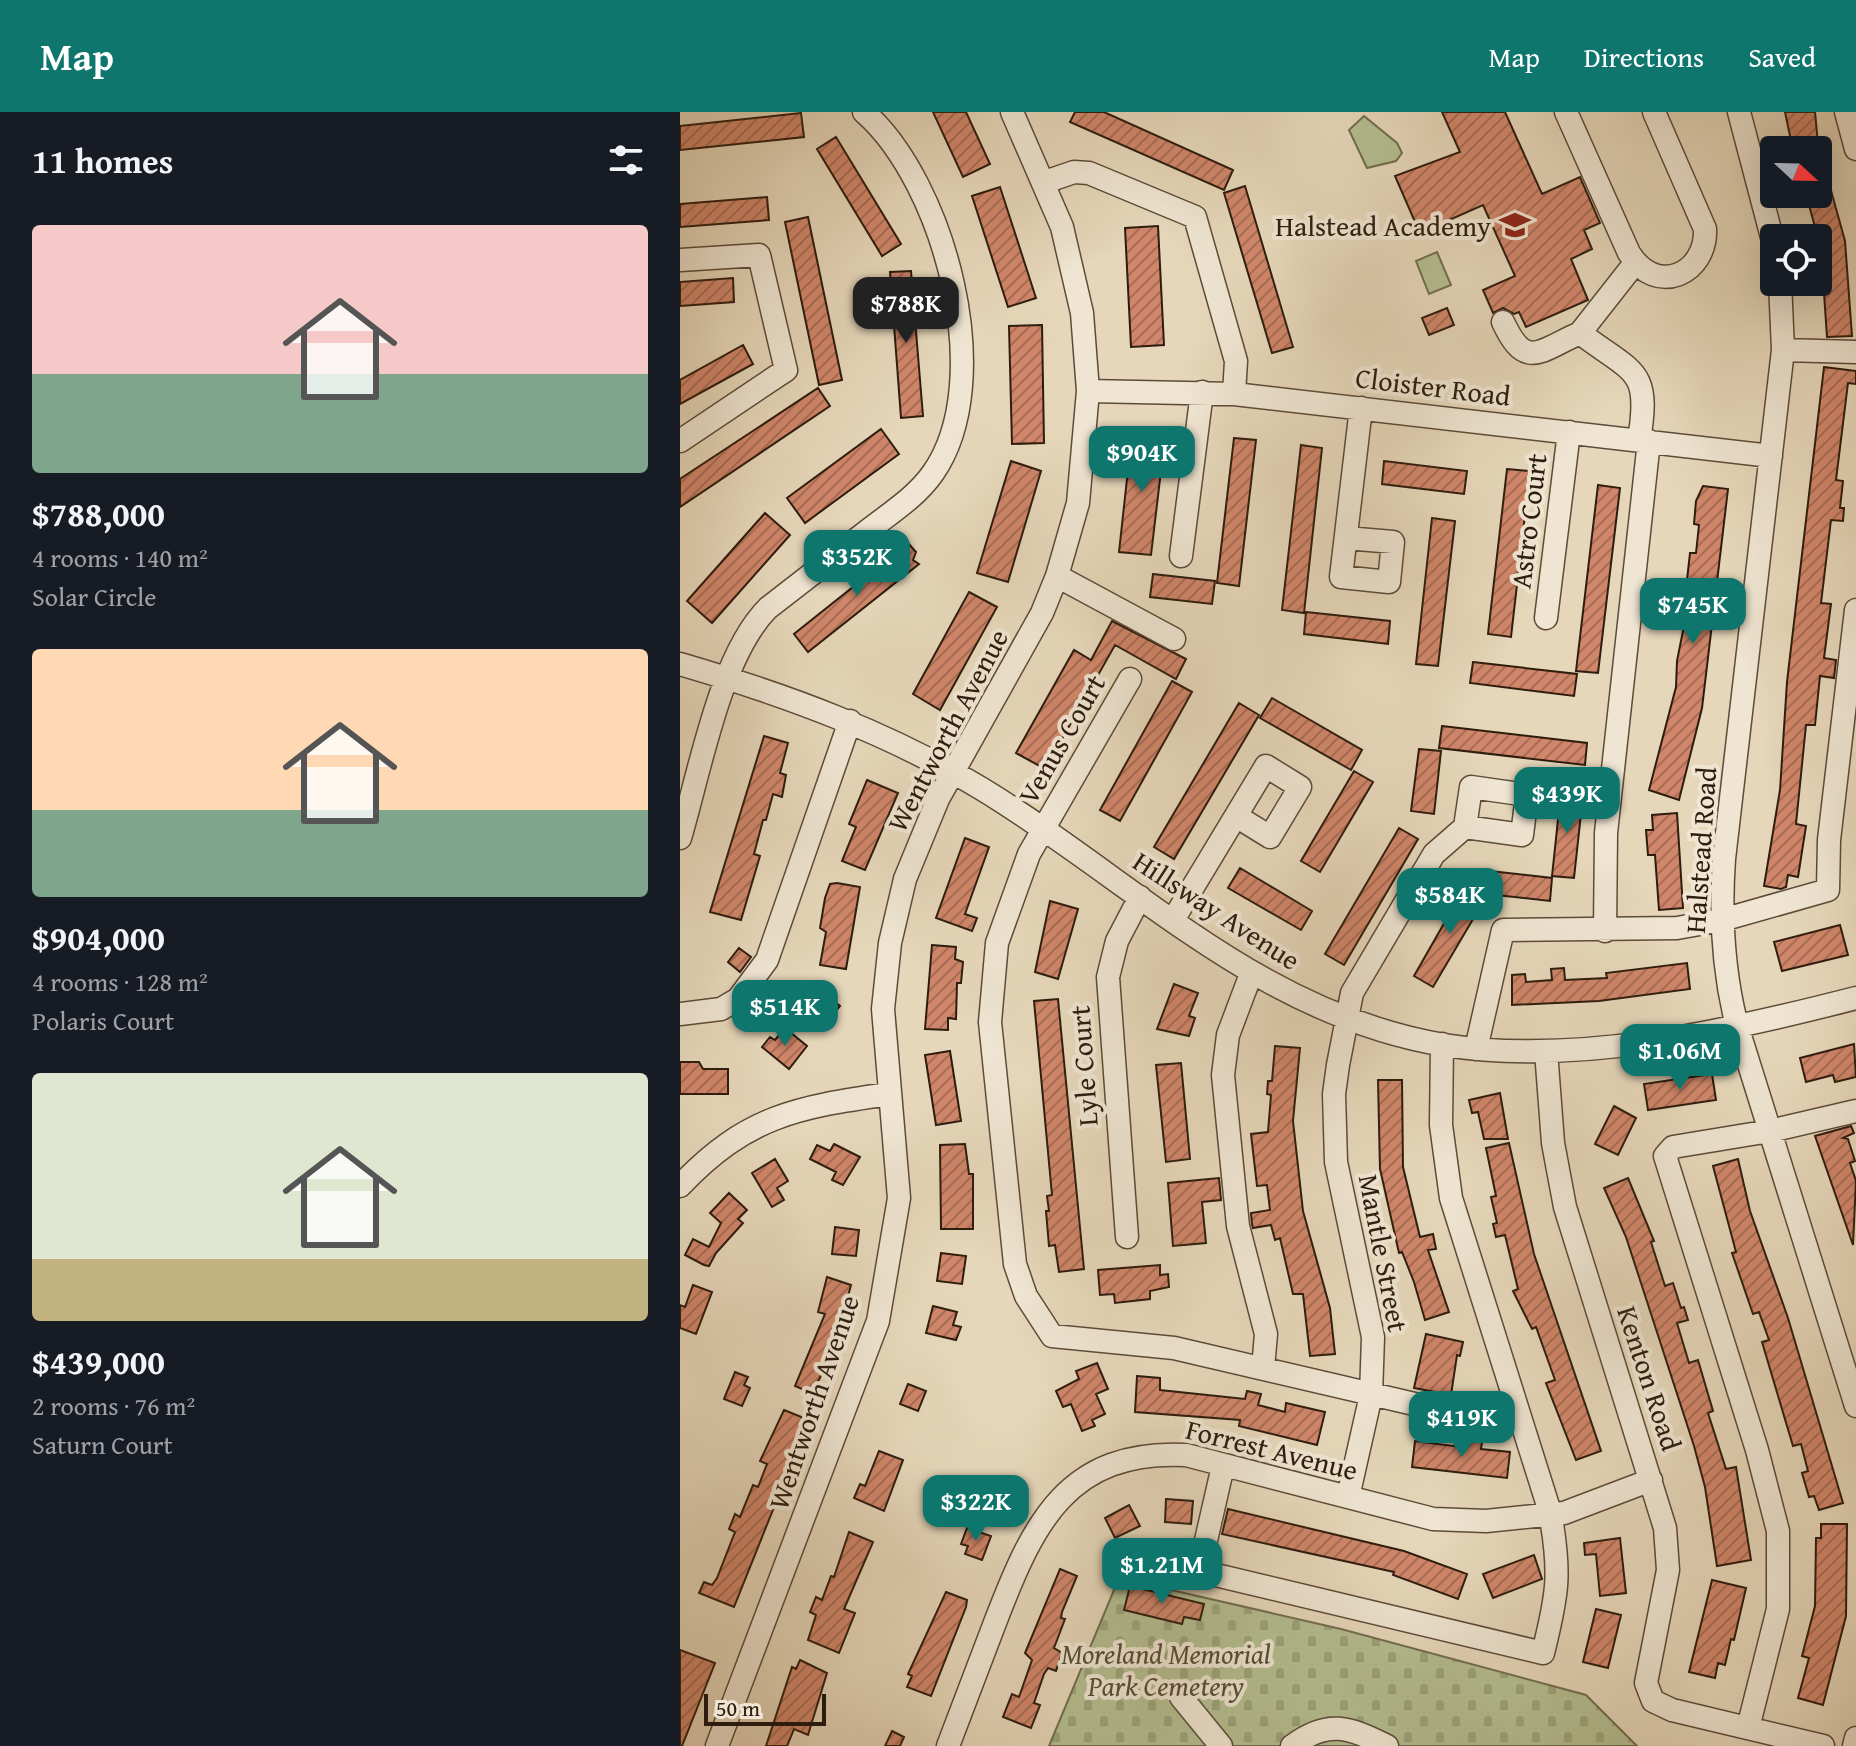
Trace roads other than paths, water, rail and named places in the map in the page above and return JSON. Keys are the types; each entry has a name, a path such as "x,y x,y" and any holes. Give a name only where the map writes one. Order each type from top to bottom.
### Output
{"street":[{"path":"680,838 727,678 742,639 761,614 924,485 943,454 956,416 962,354 947,255 934,219 901,160 888,138 864,112"},
{"name":"Wentworth Avenue","path":"717,1746 878,1321 899,1198 883,1009 890,943 915,852 953,772 1028,643 1057,576 1078,503 1088,391 1077,282 1062,227 1045,182 1012,112"},
{"path":"1566,112 1635,263 1652,277 1675,276 1696,259 1706,239 1702,219 1654,112"},
{"path":"1739,112 1768,224"},
{"path":"1846,112 1856,149"},
{"path":"1045,182 1074,172 1089,173 1195,217 1236,361 1234,394"},
{"path":"680,260 759,255 786,370 680,441"},
{"path":"1503,322 1514,347 1524,353 1534,353 1580,333 1635,263"},
{"name":"Halstead Road","path":"1781,296 1783,350 1724,859 1722,920 1727,978 1737,1026 1856,1406"},
{"path":"1580,333 1639,379 1645,397 1644,441 1606,833 1605,931"},
{"path":"1783,350 1856,352"},
{"name":"Cloister Road","path":"1088,391 1234,394 1771,456"},
{"path":"1181,556 1202,392"},
{"path":"1346,538 1361,408"},
{"name":"Astro Court","path":"1546,618 1569,432"},
{"path":"1057,576 1174,639"},
{"path":"1476,1049 1503,930 1677,928 1722,920 1828,890 1829,840 1856,610"},
{"name":"Hillsway Avenue","path":"680,664 850,721 953,772 1044,830 1251,974 1346,1019 1442,1044 1476,1049 1546,1051 1737,1026 1856,998"},
{"name":"Venus Court","path":"1130,679 1029,854 994,961 990,1022 1019,1278 1052,1336 1174,1348 1263,1368"},
{"path":"680,1014 721,1009 738,999 767,960 850,721"},
{"path":"1173,920 1236,816"},
{"name":"Mantle Street","path":"1348,1497 1371,1395 1370,1315 1347,1227 1336,1162 1334,1094 1346,1019 1352,993 1434,854 1465,827"},
{"name":"Lyle Court","path":"1127,1237 1108,977 1117,941 1140,897"},
{"path":"1251,974 1228,1035 1223,1075 1238,1226 1266,1334 1263,1368 1460,1413 1484,1412 1515,1403"},
{"path":"1223,1466 1199,1571 1543,1653 1559,1580 1550,1512 1451,1198 1441,1125 1442,1044"},
{"name":"Kenton Road","path":"1546,1051 1553,1143 1565,1207 1665,1528 1668,1570 1646,1683 1653,1701 1672,1710 1748,1728"},
{"path":"680,1186 723,1147 762,1122 799,1108 889,1094"},
{"path":"1823,1746 1748,1728 1778,1609 1778,1531 1761,1462 1665,1156 1673,1147 1770,1131 1856,1111"},
{"name":"Forrest Avenue","path":"948,1746 1024,1548 1053,1507 1093,1471 1115,1463 1164,1454 1186,1455 1397,1512 1461,1521 1530,1519 1550,1512 1564,1513 1651,1480"},
{"path":"1181,1697 1221,1746"},
{"path":"1292,1746 1314,1731 1344,1728 1387,1746"},
{"path":"1854,1746 1856,1738"}],"place":[{"name":"Halstead Academy","path":"1515,225"}],"park label":[{"name":"Moreland Memorial Park Cemetery","path":"1166,1669"}]}
